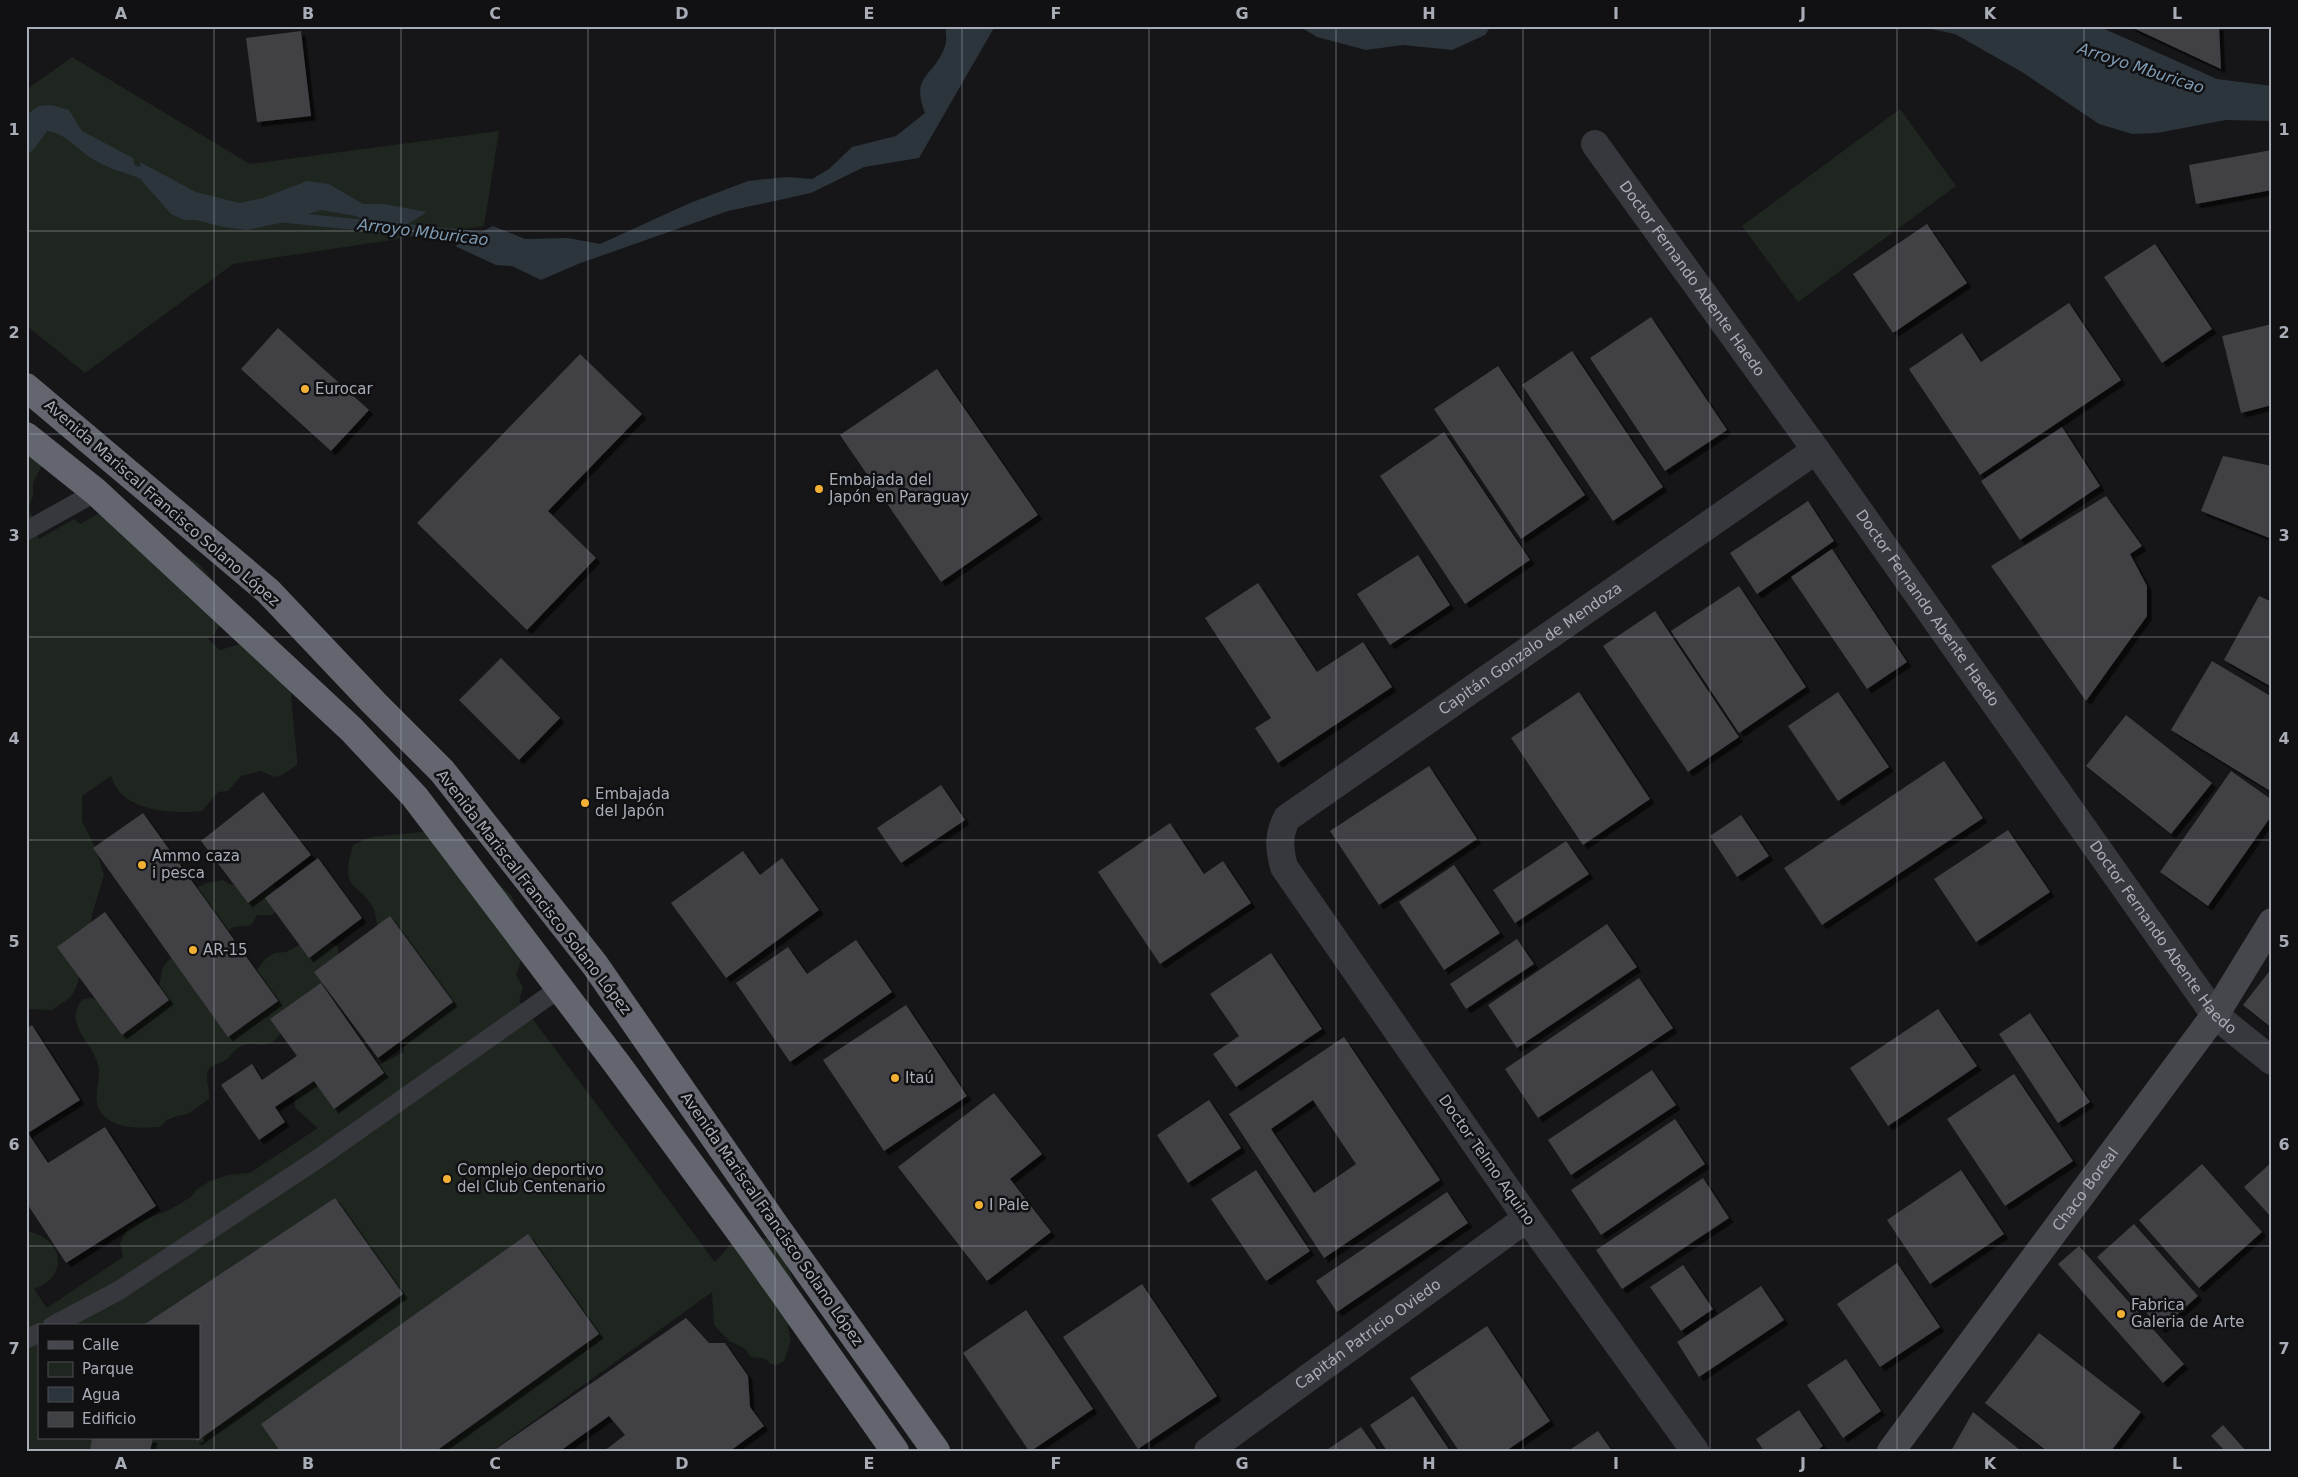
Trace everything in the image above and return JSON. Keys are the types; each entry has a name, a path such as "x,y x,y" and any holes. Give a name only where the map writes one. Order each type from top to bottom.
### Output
{"highway":[{"name":"Avenida Mariscal Francisco Solano López","path":"26,387 268,591 375,704 442,771 594,964 783,1236 936,1451"},
{"path":"26,436 96,492 351,729 409,790 560,988 751,1247 894,1451"}],"main road":[{"name":"Chaco Boreal","path":"1891,1451 2215,1015 2272,922"}],"street":[{"name":"Doctor Fernando Abente Haedo","path":"1595,144 1816,450 2215,1015 2272,1061"},
{"name":"Capitán Gonzalo de Mendoza","path":"1284,867 1279,848 1281,831 1287,818 1816,450"},
{"name":"Doctor Telmo Aquino","path":"1284,867 1527,1218 1695,1451"},
{"name":"Capitán Patricio Oviedo","path":"1208,1451 1527,1218"}],"lane":[{"path":"26,531 96,492"},
{"path":"56,1324 118,1291 319,1158 560,988"},
{"path":"26,1339 38,1333"}],"green space":[{"path":"72,57 250,164 499,131 484,226 233,264 85,373 26,325 26,90"},
{"path":"1900,109 1956,186 1798,302 1742,226"},
{"path":"26,428 45,459 33,483 33,496 29,507 39,539 74,519 80,524 110,507 198,563 221,589 227,613 214,635 208,639 220,650 253,640 295,678 291,697 297,765 282,775 274,777 261,771 241,776 228,791 218,792 202,811 163,811 136,804 125,797 117,788 111,776 82,796 82,821 95,847 104,875 91,918 93,932 76,988 70,998 52,1010 26,1009"},
{"name":"Complejo deportivo del Club Centenario","path":"443,830 483,876 498,883 512,896 518,915 522,958 516,975 523,987 519,1001 715,1262 733,1242 753,1236 766,1239 779,1251 793,1279 788,1327 791,1340 784,1361 778,1365 771,1364 765,1359 751,1357 744,1348 729,1341 714,1325 712,1292 492,1451 26,1451 26,1231 48,1241 55,1249 58,1257 54,1275 46,1283 34,1289 47,1308 123,1257 120,1243 129,1226 169,1210 191,1197 196,1190 210,1181 228,1175 250,1173 318,1128 295,1108 294,1089 299,1077 369,1070 404,1052 404,1044 392,1018 375,912 349,879 349,861 353,845 371,837"},
{"path":"223,880 229,884 243,886 271,885 278,891 282,906 272,915 257,915 251,925 233,927 223,938 194,889 207,883"},
{"path":"325,939 338,947 339,961 320,988 275,1040 265,1045 249,1044 242,1046 236,1049 227,1059 210,1068 207,1077 209,1099 188,1114 167,1120 160,1127 138,1128 123,1126 110,1121 100,1111 97,1100 99,1072 97,1062 78,1027 76,1018 77,1009 83,999 92,998 101,1003 157,990 163,967 177,954 256,971 266,958 275,953 286,952 303,943"}],"water":[{"path":"947,26 995,26 919,158 864,167 811,193 728,211 578,264 541,280 512,266 496,265 455,246 493,226 525,239 568,238 600,244 690,203 748,181 787,177 812,179 829,169 852,147 896,136 925,113 920,91 922,83 945,46"},
{"path":"1299,26 1491,26 1485,35 1452,50 1403,45 1366,50 1317,37"},
{"path":"1917,26 2098,26 2217,79 2272,86 2272,121 2226,120 2157,133 2132,134 2099,124 2022,72 1955,34"},
{"path":"51,105 69,110 82,131 133,158 136,176 102,164 65,138 53,132 47,131 34,149 26,156 26,115 39,106"},
{"path":"140,162 196,192 239,203 263,198 307,181 329,184 363,204 384,204 427,212 390,235 356,216 321,210 280,223 247,230 223,227 196,220 184,220 171,214 142,181"}],"building":[{"path":"2129,26 2219,26 2221,69"},
{"path":"301,31 311,116 257,122 246,38"},
{"path":"2272,150 2272,190 2196,204 2189,165"},
{"path":"1927,224 1967,283 1893,333 1853,274"},
{"path":"2155,244 2212,329 2162,363 2104,277"},
{"path":"2069,303 2121,380 1980,475 1909,369 1962,333 1981,362"},
{"path":"1651,317 1727,430 1665,471 1590,358"},
{"path":"2272,324 2272,405 2241,413 2222,336"},
{"name":"Eurocar","path":"278,328 369,410 331,451 241,369"},
{"path":"1572,351 1663,487 1613,521 1522,385"},
{"path":"580,354 642,414 548,511 596,558 527,630 417,523"},
{"path":"1498,366 1585,495 1521,539 1434,409"},
{"path":"937,369 1038,515 941,582 840,435"},
{"path":"2062,427 2100,486 2020,540 1981,481"},
{"path":"1444,432 1530,560 1465,604 1380,476"},
{"path":"2223,456 2272,466 2272,539 2201,511"},
{"path":"2106,496 2142,546 2130,554 2147,586 2147,616 2086,701 1991,566"},
{"path":"1808,501 1834,541 1757,594 1730,553"},
{"path":"1832,549 1907,662 1867,689 1791,577"},
{"path":"1418,555 1450,605 1390,645 1357,594"},
{"path":"1258,583 1317,672 1363,642 1392,687 1278,763 1255,728 1271,718 1205,618"},
{"path":"1739,586 1806,687 1739,733 1671,631"},
{"path":"2259,596 2272,602 2272,687 2224,660"},
{"path":"1655,611 1739,737 1688,772 1603,646"},
{"path":"501,658 560,718 519,760 459,700"},
{"path":"2212,661 2272,697 2272,792 2171,730"},
{"path":"1579,692 1650,799 1583,845 1511,738"},
{"path":"1838,692 1889,767 1838,801 1788,726"},
{"path":"2126,715 2212,783 2171,834 2086,766"},
{"path":"1944,761 1983,818 1822,925 1784,868"},
{"path":"1429,766 1477,839 1379,905 1330,831"},
{"path":"2231,771 2272,800 2272,815 2208,906 2160,872"},
{"path":"941,785 965,820 901,863 877,828"},
{"path":"263,792 311,855 248,903 201,841"},
{"path":"143,813 278,1001 228,1037 93,848"},
{"path":"1741,815 1769,856 1737,877 1710,836"},
{"path":"1170,823 1204,874 1223,861 1251,903 1160,964 1098,872"},
{"path":"2008,830 2050,892 1976,942 1934,879"},
{"path":"1566,841 1589,874 1515,923 1493,890"},
{"path":"743,851 760,875 782,858 819,910 726,978 671,903"},
{"path":"318,858 362,918 309,958 265,898"},
{"path":"1454,865 1500,933 1444,970 1399,902"},
{"path":"105,912 169,1000 122,1035 57,947"},
{"path":"390,916 453,1002 378,1058 314,972"},
{"path":"1607,924 1637,967 1517,1048 1488,1005"},
{"path":"1517,939 1534,964 1466,1009 1450,984"},
{"path":"856,940 892,992 790,1062 736,983 788,947 807,974"},
{"path":"1271,953 1322,1029 1236,1087 1213,1054 1239,1036 1210,994"},
{"path":"2272,968 2272,1028 2243,1005"},
{"path":"1639,978 1673,1028 1538,1118 1505,1069"},
{"path":"321,983 384,1073 334,1109 314,1081 275,1107 285,1122 259,1140 221,1085 252,1064 262,1080 297,1056 270,1019"},
{"name":"Itaú","path":"906,1005 967,1096 884,1151 823,1060"},
{"path":"1938,1009 1977,1066 1888,1126 1850,1068"},
{"path":"2030,1013 2090,1102 2058,1123 1999,1034"},
{"path":"32,1025 80,1100 28,1133 48,1163 105,1127 156,1206 66,1263 26,1202 26,1029"},
{"path":"1344,1037 1440,1180 1324,1258 1229,1114","holes":["1313,1100 1356,1164 1314,1193 1271,1129"]},
{"path":"1652,1070 1676,1105 1571,1175 1548,1140"},
{"path":"2014,1074 2073,1161 2005,1206 1947,1119"},
{"name":"I Pale","path":"994,1093 1042,1154 1010,1179 1051,1232 987,1281 898,1167"},
{"path":"1209,1100 1241,1148 1188,1183 1157,1135"},
{"path":"1675,1119 1705,1164 1601,1235 1571,1190"},
{"path":"2272,1162 2272,1218 2244,1187"},
{"path":"2202,1164 2262,1232 2199,1288 2139,1220"},
{"path":"1256,1170 1310,1251 1266,1281 1211,1199"},
{"path":"1961,1170 2004,1234 1930,1284 1887,1220"},
{"path":"1703,1178 1729,1218 1622,1289 1596,1250"},
{"path":"1447,1192 1468,1223 1337,1312 1316,1281"},
{"path":"335,1198 403,1294 200,1439 200,1324 145,1324"},
{"path":"2134,1224 2198,1296 2161,1329 2097,1257"},
{"path":"528,1234 599,1334 436,1451 280,1451 261,1424"},
{"name":"Fabrica Galeria de Arte","path":"2079,1246 2184,1364 2163,1383 2058,1264"},
{"path":"1897,1263 1940,1327 1880,1367 1837,1304"},
{"path":"1683,1265 1713,1309 1681,1331 1650,1287"},
{"path":"1142,1284 1217,1396 1138,1449 1063,1337"},
{"path":"1761,1286 1784,1320 1699,1377 1677,1342"},
{"path":"1026,1310 1093,1409 1031,1451 1029,1451 963,1353"},
{"path":"686,1318 709,1343 725,1343 748,1376 750,1407 764,1426 730,1451 604,1451 625,1435 609,1416 560,1451 493,1451"},
{"path":"1487,1326 1550,1421 1506,1451 1459,1451 1410,1378"},
{"path":"2039,1333 2141,1412 2111,1451 2047,1451 1985,1403"},
{"path":"1846,1359 1881,1411 1843,1438 1807,1385"},
{"path":"1413,1396 1450,1451 1387,1451 1370,1425"},
{"path":"1799,1410 1823,1446 1816,1451 1764,1451 1756,1439"},
{"path":"1973,1412 2021,1451 1951,1451"},
{"path":"2223,1425 2246,1451 2225,1451 2211,1436"},
{"path":"1361,1427 1378,1451 1325,1451"},
{"path":"1598,1431 1612,1451 1568,1451"},
{"path":"92,1440 153,1440 150,1451 90,1451"}],"waterway":[{"name":"Arroyo Mburicao","path":"121,165 155,179"},
{"name":"Arroyo Mburicao","path":"282,217 489,238"}],"place":[{"name":"Eurocar","path":"305,389"},
{"name":"Embajada del Japón en Paraguay","path":"819,489"},
{"name":"Embajada del Japón","path":"585,803"},
{"name":"Ammo caza i pesca","path":"142,865"},
{"name":"AR-15","path":"193,950"},
{"name":"Itaú","path":"895,1078"},
{"name":"Complejo deportivo del Club Centenario","path":"447,1179"},
{"name":"I Pale","path":"979,1205"},
{"name":"Fabrica Galeria de Arte","path":"2121,1314"}]}
